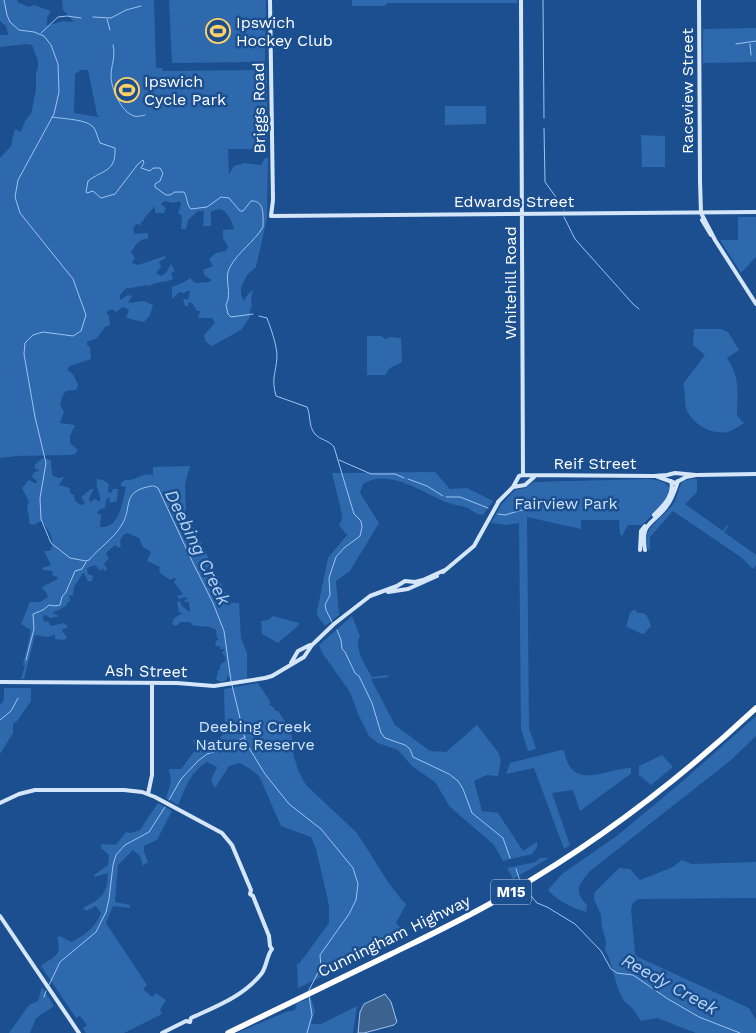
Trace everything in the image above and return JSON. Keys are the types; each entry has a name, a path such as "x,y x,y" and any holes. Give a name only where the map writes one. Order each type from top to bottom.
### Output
{"highway":[{"name":"Cunningham Highway","path":"228,1033 474,912 539,875 610,828 715,746 756,706"}],"street":[{"name":"Briggs Road","path":"270,0 273,191 271,216"},
{"name":"Whitehill Road","path":"521,0 524,475"},
{"name":"Raceview Street","path":"699,0 700,213"},
{"name":"Edwards Street","path":"271,216 756,212"},
{"path":"700,213 756,304"},
{"path":"700,213 709,233 715,240"},
{"path":"705,221 714,213"},
{"path":"678,474 679,481 670,503 644,529 643,550 641,530 666,502 672,490 671,474 675,472 678,474 696,475 756,474"},
{"name":"Reif Street","path":"524,475 654,476 671,474"},
{"path":"365,601 383,593 408,588 431,579 462,557 475,541 498,501 513,487 519,476 524,475 528,480 527,483 513,487"},
{"path":"670,481 674,483 687,476 696,475"},
{"name":"Reif Street","path":"527,483 536,476"},
{"name":"Reif Street","path":"654,476 670,481"},
{"path":"517,481 520,485"},
{"path":"304,652 299,650 299,657 304,658 304,652 344,616 378,592 403,583 406,580 423,580 445,570"},
{"path":"408,588 411,585 409,581"},
{"path":"403,583 408,588"},
{"name":"Ash Street","path":"0,682 227,685 272,676 299,657"},
{"path":"148,794 152,779 152,683"},
{"path":"0,803 19,794 43,789 124,790 148,794 222,833 232,845 251,890 250,894 253,896 269,936 270,946 266,949 269,952 267,964 250,987 191,1018 187,1017 186,1021 162,1033"},
{"path":"0,916 79,1033"}],"green space":[{"path":"0,0 18,0 17,2 29,7 34,5 51,11 47,18 47,26 63,21 74,22 63,10 62,0 154,0 156,68 162,68 163,71 267,71 267,149 228,149 229,174 234,166 244,163 261,165 265,158 268,158 267,218 256,267 247,275 241,288 241,295 244,301 253,290 250,317 241,330 212,346 206,342 204,335 215,323 212,318 198,318 200,311 197,311 192,303 189,302 188,306 185,306 183,298 188,300 190,291 179,292 172,299 172,287 190,278 195,283 212,280 205,276 203,270 213,266 209,259 216,253 226,251 228,247 223,238 223,230 234,229 229,216 220,209 216,210 211,212 211,226 203,226 204,211 198,211 188,220 186,229 181,229 182,216 178,213 180,201 173,203 165,201 161,204 166,208 164,213 155,213 155,206 140,225 136,224 133,229 135,234 148,233 148,239 140,241 131,252 135,258 132,263 138,265 165,256 166,258 159,262 161,267 156,273 161,276 166,273 171,264 175,271 171,273 173,279 149,286 126,288 120,295 120,300 128,295 132,296 128,303 144,301 153,305 150,315 144,322 126,318 129,310 123,307 116,312 112,309 106,312 109,316 110,325 105,327 97,338 87,342 87,345 90,347 91,359 70,366 67,370 73,374 78,385 76,390 66,391 60,405 64,412 60,423 75,425 70,436 70,443 78,450 75,454 69,455 0,458 0,158 11,146 15,129 21,132 25,121 31,114 36,89 38,61 32,45 0,47 0,35 8,35 6,26 0,21","holes":["81,70 88,70 97,114 99,117 74,113 75,74"]},
{"name":"Ipswich Hockey Club","path":"169,0 266,0 265,62 172,63"},
{"path":"352,0 517,0 517,3 387,3 385,6 352,6"},
{"path":"756,28 756,62 703,63 703,29"},
{"path":"445,106 486,106 486,124 445,125"},
{"path":"641,135 665,136 665,167 642,167"},
{"path":"738,217 756,217 756,257 741,273 720,240 738,240"},
{"path":"694,329 721,329 728,332 739,350 727,358 736,380 738,393 737,416 744,423 734,430 721,433 704,428 694,421 687,411 683,384 705,355 693,345"},
{"path":"367,336 381,336 386,339 389,337 401,338 402,362 390,368 385,375 367,375"},
{"path":"43,458 51,460 53,476 64,477 59,485 70,488 70,493 74,495 75,501 81,505 85,503 81,497 91,489 94,489 89,498 90,502 95,499 100,502 97,479 109,484 108,492 111,493 113,489 118,489 117,501 110,503 109,497 106,500 105,508 97,513 101,515 100,527 112,524 116,519 126,487 121,486 121,483 125,480 149,474 153,475 153,467 190,466 185,484 186,513 231,603 239,603 241,638 247,653 247,679 231,681 231,678 227,676 227,680 221,682 215,679 220,665 226,660 222,653 225,649 220,649 220,646 216,646 215,642 219,639 217,638 216,630 211,627 192,625 190,622 181,622 176,626 172,624 174,618 183,613 179,612 177,602 180,601 182,606 190,612 189,602 184,602 188,599 187,597 179,599 177,596 183,594 174,582 176,579 170,580 159,572 160,567 147,561 151,552 143,547 139,538 127,533 123,535 119,548 115,545 107,552 106,555 109,558 104,564 107,569 105,571 102,568 101,571 95,565 87,568 88,574 93,576 92,581 88,581 83,573 74,587 73,596 69,595 70,601 66,606 52,613 58,615 57,617 43,616 44,622 48,621 51,626 64,623 67,628 64,628 62,631 67,637 64,640 55,639 55,635 47,637 35,635 24,679 21,679 31,630 21,624 30,602 40,602 48,597 42,588 58,579 52,575 53,571 43,570 42,568 51,565 44,551 50,551 52,539 49,531 41,521 34,525 30,524 27,506 29,502 22,488 29,480 36,484 37,481 32,477 34,472 39,471 35,468 35,464"},
{"path":"435,472 450,489 467,488 493,501 483,515 480,515 467,508 446,502 414,487 393,480 383,478 363,484 360,493 379,523 350,571 336,581 339,615 325,626 317,615 317,611 328,558 347,535 339,525 342,515 332,473"},
{"name":"Fairview Park","path":"648,479 660,481 668,485 670,488 668,496 663,504 642,525 628,525 622,536 620,534 619,520 581,520 581,529 527,517 529,728 536,749 528,751 521,729 519,523 507,525 491,523 501,505 515,490 525,488 534,482"},
{"path":"697,479 697,492 685,504 723,531 728,524 724,532 756,555 756,565 753,569 742,558 673,511 650,537 650,551 646,544 649,531 674,503 683,481"},
{"path":"635,609 637,613 645,614 650,623 651,626 644,634 626,627 630,613"},
{"path":"273,616 299,623 278,643 262,634 261,621 268,620"},
{"path":"352,616 360,636 358,641 359,651 372,677 388,675 389,677 371,679 395,725 430,751 446,752 477,725 498,752 501,760 498,776 487,775 474,781 482,811 498,813 523,851 537,842 537,847 532,854 503,861 494,845 449,806 436,783 412,766 398,750 378,743 369,736 350,692 323,654 319,645"},
{"name":"Deebing Creek Nature Reserve","path":"258,683 271,703 269,704 278,711 291,730 294,757 306,785 357,833 388,882 406,904 396,923 408,935 298,988 297,964 299,964 329,923 327,896 316,849 311,837 281,826 259,776 240,763 229,766 215,788 211,780 217,767 207,762 192,776 178,805 166,798 171,782 169,769 181,769 196,749 193,740 213,740 222,736 225,730 224,689"},
{"path":"4,688 31,688 31,701 13,724 13,733 0,754 0,705 4,700"},
{"path":"756,716 756,736 731,760 590,871 579,888 580,895 587,905 586,912 566,904 548,890 562,874 618,835"},
{"path":"561,750 564,751 568,764 574,771 582,775 601,774 631,768 629,775 580,811 573,790 552,793 570,845 564,849 534,768 506,774 510,763"},
{"path":"662,755 673,767 651,785 639,775 639,766"},
{"path":"158,803 172,811 157,840 144,846 148,862 143,866 140,856 133,850 118,865 115,902 130,905 130,908 113,906 106,923 147,985 143,989 152,997 156,993 166,1000 160,1009 162,1014 124,1033 86,1033 83,1028 87,1025 80,1016 76,1018 41,966 58,952 59,944 57,938 60,936 71,942 81,937 99,918 101,913 96,906 86,911 83,908 99,898 105,891 108,873 95,877 94,875 108,865 109,855 101,848 102,844 116,845 126,832 130,833 140,830"},
{"path":"540,858 549,858 513,879 507,868 536,862"},
{"path":"682,860 692,864 756,862 756,898 638,899 633,903 631,909 635,954 749,1008 756,1020 756,1033 696,1033 657,1018 641,1021 633,1009 624,1001 618,989 605,950 606,941 601,915 594,900 594,893 619,868 630,869 640,880 673,867"},
{"path":"42,987 54,1006 36,1018 30,1033 9,1033 29,1005 38,1001"},
{"path":"311,998 315,1011 311,1024 321,1024 357,1006 353,1033 237,1033 295,1010 297,1003"}],"shaded area":[{"path":"385,994 391,1002 397,1022 394,1025 358,1033 360,1012 364,1004"}],"waterway":[{"name":"Deebing Creek","path":"4,0 10,22 19,30 34,32 44,36 51,45 58,64 59,92 54,114 18,180 15,197 20,213 73,279 86,315 81,331 73,336 43,332 33,335 25,343 24,354 35,417 46,463 40,498 41,519 51,543 70,558 86,561 118,531 134,493 150,486 158,488 213,603 224,631 231,681 246,743 265,774 289,804 321,829 353,868 358,884 356,900 349,914 320,955 321,967 309,990"},
{"path":"543,0 544,118"},
{"path":"93,17 111,18 126,10 141,6"},
{"path":"41,33 58,17 81,18"},
{"path":"107,19 110,30"},
{"path":"736,44 756,41"},
{"path":"750,44 751,55"},
{"path":"113,45 114,53 111,76 118,99 129,114 134,116 145,115"},
{"name":"Reedy Creek","path":"52,117 75,120 91,125 100,143 115,148 115,156 111,166 88,181 87,193 93,191 101,198 115,194 143,160 144,163 141,168 150,171 153,168 160,168 163,173 155,187 166,195 184,192 191,209 207,207 221,197 229,198 240,211 243,211 251,201 259,203 262,210 263,227 233,262 227,276 229,295 226,305 228,314 231,317 253,314"},
{"path":"544,128 545,182 564,210"},
{"path":"564,217 575,239 639,309"},
{"name":"Reedy Creek","path":"259,316 267,318 274,337 277,357 274,380 276,396 307,407 313,431 317,436 334,447 354,514 361,521 360,536 344,548 336,557 329,578 330,595 325,605 332,622"},
{"path":"339,460 371,474 395,474 404,478"},
{"path":"408,479 427,486 443,496"},
{"path":"446,497 460,497 488,508"},
{"path":"498,514 505,515 522,510 538,509"},
{"path":"26,660 34,629 33,614 49,605 60,605 75,571 82,569 86,562"},
{"name":"Reedy Creek","path":"337,630 342,649 355,673 359,676 372,703 381,733 385,738 405,745 410,749 413,757 449,774 458,781 472,813 503,838 510,858"},
{"path":"0,720 11,711 18,698"},
{"path":"169,800 181,779 198,761 207,754 221,750 245,737"},
{"path":"49,985 60,962 96,932 106,912 116,855 125,845 149,832 165,807"},
{"name":"Reedy Creek","path":"516,869 520,881"},
{"name":"Reedy Creek","path":"527,891 537,903 575,924 601,951 611,969 617,973 633,975 699,1017 740,1033"},
{"path":"44,997 46,991"},
{"name":"Deebing Creek","path":"307,1033 312,1015 309,996"}],"place":[{"name":"Ipswich Hockey Club","path":"218,31"},
{"name":"Ipswich Cycle Park","path":"127,90"}]}
